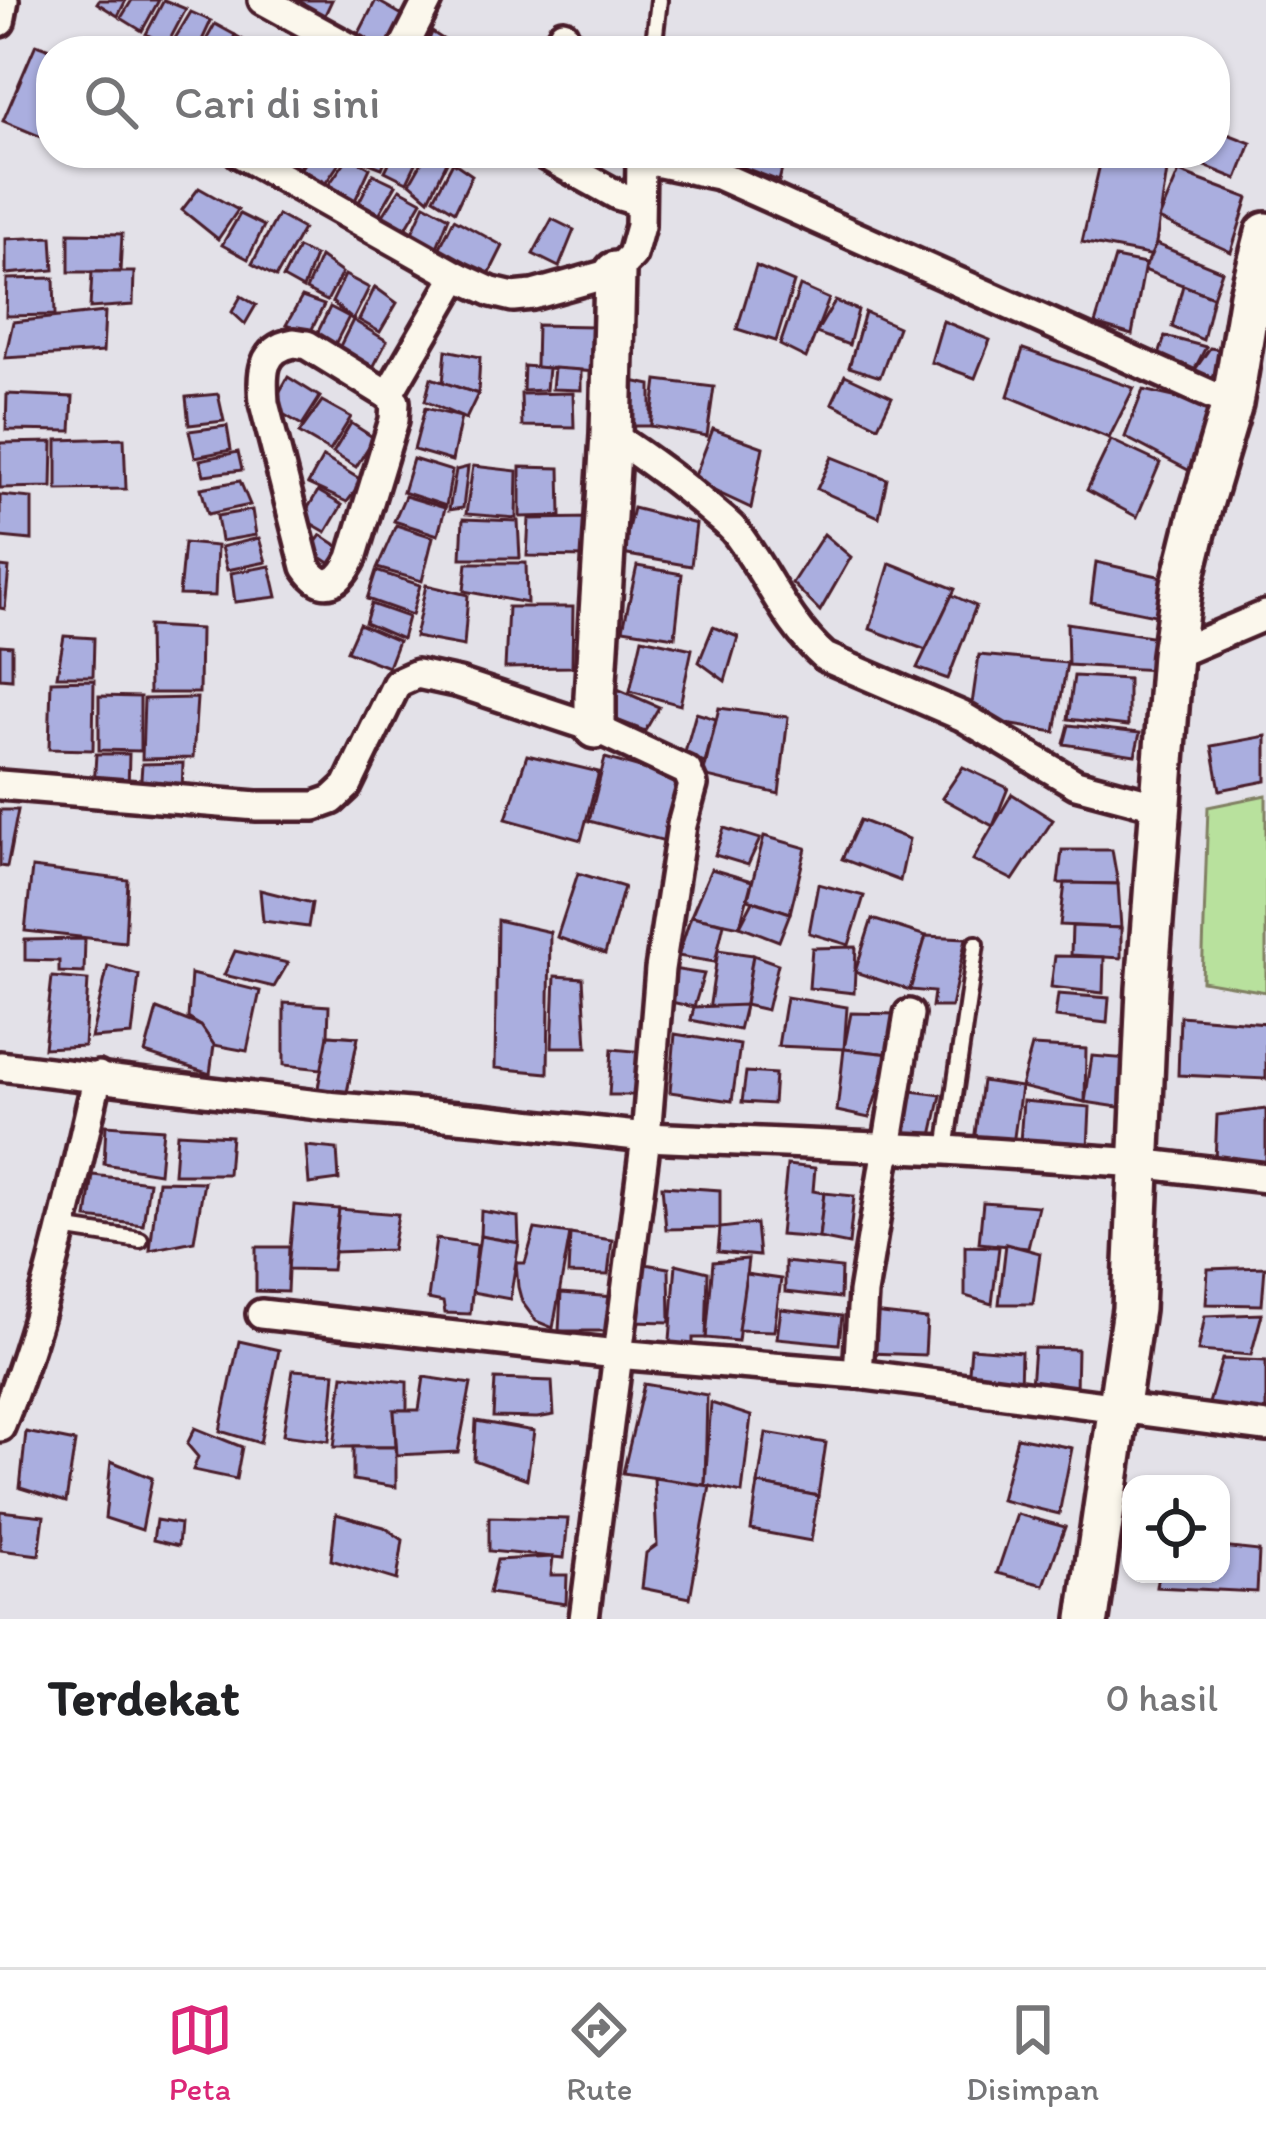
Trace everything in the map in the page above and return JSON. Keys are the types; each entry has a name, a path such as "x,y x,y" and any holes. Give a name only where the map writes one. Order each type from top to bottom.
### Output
{"main road":[{"path":"1088,1619 1133,1310 1147,988 1172,655 1186,565 1232,404 1250,295 1266,233"},
{"path":"596,728 615,272"}],"street":[{"path":"410,36 428,0"},
{"path":"271,2 330,36"},
{"path":"265,168 457,276 513,297 615,272 632,255 640,226 641,168"},
{"path":"568,168 640,202"},
{"path":"690,168 718,175 1232,404"},
{"path":"388,395 457,276"},
{"path":"282,345 307,345 388,395 396,411 352,558 335,582 312,577 305,567 269,426 262,386 267,359 282,345"},
{"path":"610,435 678,479 734,529 788,617 825,657 962,716 1076,784 1160,806"},
{"path":"1172,655 1266,615"},
{"path":"0,785 257,806 315,806 332,800 347,786 397,683 417,674 596,728 688,770 693,785 682,825 660,969 646,1138 584,1619"},
{"path":"858,1374 863,1293 909,1014"},
{"path":"0,1066 326,1106 646,1138 889,1146 1139,1163 1266,1178"},
{"path":"0,1427 38,1315 98,1076"},
{"path":"261,1314 616,1354 858,1374 1266,1427"}],"lane":[{"path":"655,36 659,0"},
{"path":"946,1150 976,944"},
{"path":"62,1228 140,1240"}],"green space":[{"path":"1266,795 1266,992 1202,981 1208,807"}],"building":[{"path":"99,0 126,0 118,16"},
{"path":"132,0 159,0 142,31 121,18"},
{"path":"164,0 186,9 172,36 146,34"},
{"path":"332,0 324,17 296,3"},
{"path":"376,0 404,16 395,36 358,36"},
{"path":"191,12 211,21 204,36 176,36"},
{"path":"215,24 235,35 235,36 208,36"},
{"path":"36,44 36,135 3,121"},
{"path":"1230,135 1251,143 1237,179 1210,168 1230,168"},
{"path":"301,168 336,168 325,184 297,174"},
{"path":"341,168 370,168 353,205 328,186"},
{"path":"386,168 414,168 407,182"},
{"path":"418,168 444,168 429,199 410,183"},
{"path":"450,168 472,175 455,211 434,198"},
{"path":"745,168 782,168 779,181"},
{"path":"1099,168 1167,171 1154,256 1082,242"},
{"path":"1179,172 1248,198 1231,252 1159,219"},
{"path":"373,174 396,185 378,216 358,204"},
{"path":"199,188 238,210 218,239 182,210"},
{"path":"400,189 422,201 405,230 382,217"},
{"path":"425,204 449,217 437,247 411,235"},
{"path":"240,214 264,226 248,259 222,245"},
{"path":"278,215 303,229 276,277 252,264"},
{"path":"454,219 503,246 487,278 436,255"},
{"path":"552,219 574,230 559,267 533,254"},
{"path":"69,233 122,234 120,272 69,272"},
{"path":"52,237 54,270 6,274 6,239"},
{"path":"1156,244 1222,271 1213,297 1144,270"},
{"path":"298,248 315,256 303,289 283,278"},
{"path":"320,257 342,273 327,301 306,290"},
{"path":"1115,258 1145,264 1132,335 1095,324"},
{"path":"756,266 794,282 776,341 737,329"},
{"path":"92,272 134,272 133,305 90,308"},
{"path":"345,275 369,288 353,320 332,302"},
{"path":"54,278 55,315 6,316 7,279"},
{"path":"1183,285 1213,297 1203,340 1172,327"},
{"path":"800,286 829,299 806,358 780,345"},
{"path":"375,287 397,303 380,332 359,320"},
{"path":"241,296 256,305 245,324 232,312"},
{"path":"302,297 324,305 309,335 286,325"},
{"path":"835,301 858,310 849,345 816,333"},
{"path":"330,307 349,317 332,350 315,338"},
{"path":"105,312 103,352 5,358 13,322"},
{"path":"865,312 898,327 880,377 849,367"},
{"path":"353,320 387,341 369,375 337,352"},
{"path":"943,321 990,340 975,378 931,362"},
{"path":"537,325 594,326 596,372 536,367"},
{"path":"1165,336 1206,347 1192,374 1157,362"},
{"path":"1210,348 1228,351 1218,383 1192,374"},
{"path":"1023,349 1134,388 1109,438 1008,396"},
{"path":"446,350 480,357 478,394 443,383"},
{"path":"524,366 548,368 546,390 523,391"},
{"path":"554,368 581,370 581,390 552,389"},
{"path":"845,375 892,397 878,426 832,403"},
{"path":"288,377 320,397 302,425 271,407"},
{"path":"431,378 478,394 466,419 425,401"},
{"path":"627,380 651,385 651,426 624,426"},
{"path":"657,380 714,387 707,436 651,426"},
{"path":"1143,390 1213,406 1194,473 1125,437"},
{"path":"573,393 574,427 522,426 521,394"},
{"path":"7,394 73,397 71,431 6,430"},
{"path":"218,394 224,421 189,425 186,397"},
{"path":"322,401 351,417 330,451 299,433"},
{"path":"425,408 461,417 452,461 414,450"},
{"path":"351,423 374,438 356,467 333,453"},
{"path":"227,426 231,450 195,457 189,431"},
{"path":"713,429 763,447 751,508 693,481"},
{"path":"124,438 126,489 57,490 57,440"},
{"path":"1111,440 1160,463 1137,517 1087,490"},
{"path":"53,442 52,487 0,488 0,443"},
{"path":"238,452 242,470 204,475 200,460"},
{"path":"323,457 363,481 347,502 308,484"},
{"path":"832,457 887,479 879,517 817,489"},
{"path":"413,459 452,471 446,506 403,492"},
{"path":"473,466 517,471 516,518 466,514"},
{"path":"468,467 463,508 449,510 456,470"},
{"path":"520,467 560,468 561,516 520,517"},
{"path":"240,481 250,505 208,514 201,488"},
{"path":"318,491 342,505 326,532 302,518"},
{"path":"0,495 32,498 32,540 0,537"},
{"path":"405,496 445,508 438,535 394,521"},
{"path":"633,508 696,524 691,566 622,554"},
{"path":"252,510 256,535 221,541 217,516"},
{"path":"591,518 589,557 527,556 529,519"},
{"path":"463,519 518,521 520,558 461,558"},
{"path":"396,525 433,537 422,581 377,568"},
{"path":"824,534 851,557 820,611 792,583"},
{"path":"321,535 344,550 334,566 310,550"},
{"path":"259,538 266,562 227,570 221,547"},
{"path":"184,543 217,546 215,596 179,595"},
{"path":"1096,562 1171,579 1169,618 1091,602"},
{"path":"467,563 526,563 527,603 464,591"},
{"path":"890,563 955,589 926,650 870,629"},
{"path":"270,566 277,597 235,602 231,573"},
{"path":"637,566 682,574 675,637 623,629"},
{"path":"0,567 9,568 5,609 0,608"},
{"path":"376,571 420,585 412,615 367,599"},
{"path":"426,585 468,595 464,646 415,637"},
{"path":"952,595 976,606 948,679 917,668"},
{"path":"371,604 408,617 402,639 365,623"},
{"path":"508,607 573,607 572,667 505,668"},
{"path":"1067,623 1157,637 1156,670 1068,665"},
{"path":"359,624 398,641 388,667 347,651"},
{"path":"148,626 200,629 199,693 149,693"},
{"path":"713,627 738,637 725,681 699,662"},
{"path":"64,636 94,638 93,676 57,676"},
{"path":"642,638 692,649 680,705 630,691"},
{"path":"0,645 12,646 12,679 0,678"},
{"path":"979,655 1067,663 1055,732 970,718"},
{"path":"1074,676 1128,679 1128,726 1068,719"},
{"path":"94,680 93,750 49,749 51,681"},
{"path":"615,688 659,707 645,731 601,714"},
{"path":"99,696 140,697 140,751 99,750"},
{"path":"197,698 193,758 142,759 144,699"},
{"path":"719,708 788,717 779,794 703,776"},
{"path":"696,713 716,719 705,763 684,756"},
{"path":"1069,725 1140,733 1135,755 1064,744"},
{"path":"1266,736 1266,781 1220,790 1212,746"},
{"path":"96,754 129,754 128,789 94,788"},
{"path":"527,755 599,772 581,840 506,819"},
{"path":"605,758 679,779 665,841 589,821"},
{"path":"183,763 182,792 140,794 142,764"},
{"path":"963,767 1008,788 993,826 942,798"},
{"path":"1012,794 1053,820 1013,880 973,860"},
{"path":"0,810 18,810 7,867 0,866"},
{"path":"860,820 909,839 900,881 842,859"},
{"path":"724,828 760,839 748,865 715,855"},
{"path":"764,836 806,848 790,913 748,899"},
{"path":"1062,850 1112,850 1118,884 1058,883"},
{"path":"32,868 128,880 125,942 25,931"},
{"path":"711,869 752,881 740,926 691,916"},
{"path":"578,873 624,887 605,954 557,937"},
{"path":"1065,883 1118,884 1121,928 1060,925"},
{"path":"818,884 864,896 849,945 809,933"},
{"path":"260,890 312,903 308,927 263,921"},
{"path":"753,901 790,913 779,941 740,926"},
{"path":"691,916 724,923 715,962 678,956"},
{"path":"872,919 926,936 910,990 855,972"},
{"path":"497,920 550,932 548,1073 495,1068"},
{"path":"1072,926 1121,928 1121,958 1071,955"},
{"path":"926,936 966,938 951,1007 932,1007 934,992 910,990"},
{"path":"85,939 84,973 59,972 59,961 25,960 25,940"},
{"path":"856,947 854,993 809,988 812,948"},
{"path":"718,950 753,955 743,1016 709,1010"},
{"path":"235,951 288,963 274,987 224,975"},
{"path":"753,955 778,964 767,1010 745,1005"},
{"path":"1055,956 1104,957 1103,993 1051,987"},
{"path":"108,966 139,975 132,1035 91,1038"},
{"path":"666,968 704,974 694,1007 662,1000"},
{"path":"191,974 260,991 247,1051 214,1045 201,1026 188,1018"},
{"path":"555,976 583,978 587,1047 552,1047"},
{"path":"52,977 88,980 84,1046 44,1048"},
{"path":"1058,994 1109,998 1107,1023 1055,1017"},
{"path":"786,997 847,1007 844,1049 778,1046"},
{"path":"284,1003 329,1006 328,1035 358,1037 347,1092 318,1088 322,1069 284,1065"},
{"path":"745,1005 739,1030 691,1020 694,1007"},
{"path":"157,1009 201,1026 214,1045 210,1074 145,1053"},
{"path":"851,1013 896,1014 890,1054 844,1049"},
{"path":"1180,1016 1266,1023 1266,1079 1178,1075"},
{"path":"675,1034 740,1045 732,1101 670,1092"},
{"path":"328,1035 358,1037 347,1092 318,1088"},
{"path":"1032,1046 1086,1049 1085,1102 1021,1087"},
{"path":"612,1049 645,1052 640,1095 609,1095"},
{"path":"844,1049 890,1054 869,1118 837,1111"},
{"path":"1092,1056 1130,1059 1125,1108 1085,1102"},
{"path":"746,1072 775,1074 773,1104 742,1102"},
{"path":"982,1081 1021,1087 1013,1144 974,1141"},
{"path":"912,1091 941,1095 931,1140 901,1136"},
{"path":"1023,1101 1090,1107 1088,1148 1020,1142"},
{"path":"1266,1109 1266,1171 1215,1161 1217,1115"},
{"path":"106,1125 163,1129 159,1173 104,1164"},
{"path":"177,1133 231,1136 228,1174 174,1174"},
{"path":"306,1146 337,1149 339,1180 309,1184"},
{"path":"787,1165 815,1168 813,1191 824,1193 819,1238 780,1235"},
{"path":"93,1175 149,1182 143,1225 87,1218"},
{"path":"158,1181 204,1182 194,1241 150,1250"},
{"path":"662,1186 720,1190 720,1228 666,1229"},
{"path":"824,1193 854,1196 849,1244 819,1238"},
{"path":"983,1202 1038,1206 1028,1248 979,1243"},
{"path":"294,1205 339,1209 332,1270 288,1269"},
{"path":"339,1209 398,1214 392,1250 334,1252"},
{"path":"481,1211 518,1217 519,1243 480,1236"},
{"path":"756,1224 759,1256 718,1252 720,1228"},
{"path":"535,1229 570,1234 553,1328 536,1321 518,1287 516,1263 525,1263"},
{"path":"570,1234 612,1240 608,1275 568,1274"},
{"path":"480,1236 519,1243 510,1299 472,1292"},
{"path":"436,1239 477,1245 470,1314 445,1313 443,1302 428,1299"},
{"path":"1006,1244 1040,1253 1033,1304 999,1304"},
{"path":"965,1246 999,1247 992,1304 965,1296"},
{"path":"256,1247 289,1247 287,1292 256,1291"},
{"path":"748,1259 738,1341 706,1338 713,1262"},
{"path":"785,1262 841,1268 840,1298 785,1292"},
{"path":"639,1263 669,1268 670,1322 633,1321"},
{"path":"676,1264 708,1272 706,1338 693,1338 693,1352 669,1353"},
{"path":"1265,1267 1262,1305 1206,1304 1208,1269"},
{"path":"746,1274 781,1279 774,1331 738,1330"},
{"path":"561,1293 614,1297 612,1331 559,1331"},
{"path":"781,1309 842,1316 839,1344 777,1338"},
{"path":"873,1313 927,1319 925,1355 869,1353"},
{"path":"1262,1314 1251,1355 1198,1351 1205,1316"},
{"path":"239,1341 279,1350 260,1443 220,1431"},
{"path":"971,1348 1021,1352 1020,1389 968,1383"},
{"path":"1034,1348 1077,1349 1076,1391 1031,1386"},
{"path":"1222,1359 1266,1361 1266,1417 1207,1410"},
{"path":"293,1370 335,1373 329,1441 283,1435"},
{"path":"343,1375 407,1382 407,1410 394,1410 396,1447 334,1447"},
{"path":"424,1377 471,1384 458,1452 397,1455 394,1410 419,1410"},
{"path":"495,1379 552,1381 554,1415 493,1417"},
{"path":"644,1384 707,1395 705,1485 623,1473"},
{"path":"711,1403 751,1416 742,1493 705,1485"},
{"path":"476,1421 534,1431 527,1479 474,1460"},
{"path":"195,1428 242,1447 236,1479 193,1470 198,1457 187,1444"},
{"path":"26,1432 75,1442 66,1502 20,1488"},
{"path":"766,1433 826,1443 818,1496 758,1484"},
{"path":"1017,1437 1072,1448 1059,1514 1001,1500"},
{"path":"353,1447 396,1447 396,1487 353,1480"},
{"path":"111,1461 152,1478 142,1530 105,1518"},
{"path":"654,1478 710,1486 690,1598 642,1588 646,1553 657,1545"},
{"path":"758,1484 818,1496 811,1541 751,1530"},
{"path":"0,1511 44,1516 39,1555 0,1550"},
{"path":"336,1514 384,1527 403,1540 397,1580 331,1560"},
{"path":"1017,1514 1065,1527 1044,1585 997,1573"},
{"path":"489,1517 568,1519 564,1558 489,1551"},
{"path":"156,1520 180,1524 178,1546 153,1540"},
{"path":"1230,1548 1259,1551 1257,1592 1156,1587 1157,1583 1230,1583"},
{"path":"553,1557 551,1575 567,1575 566,1604 489,1593 497,1560"}]}
